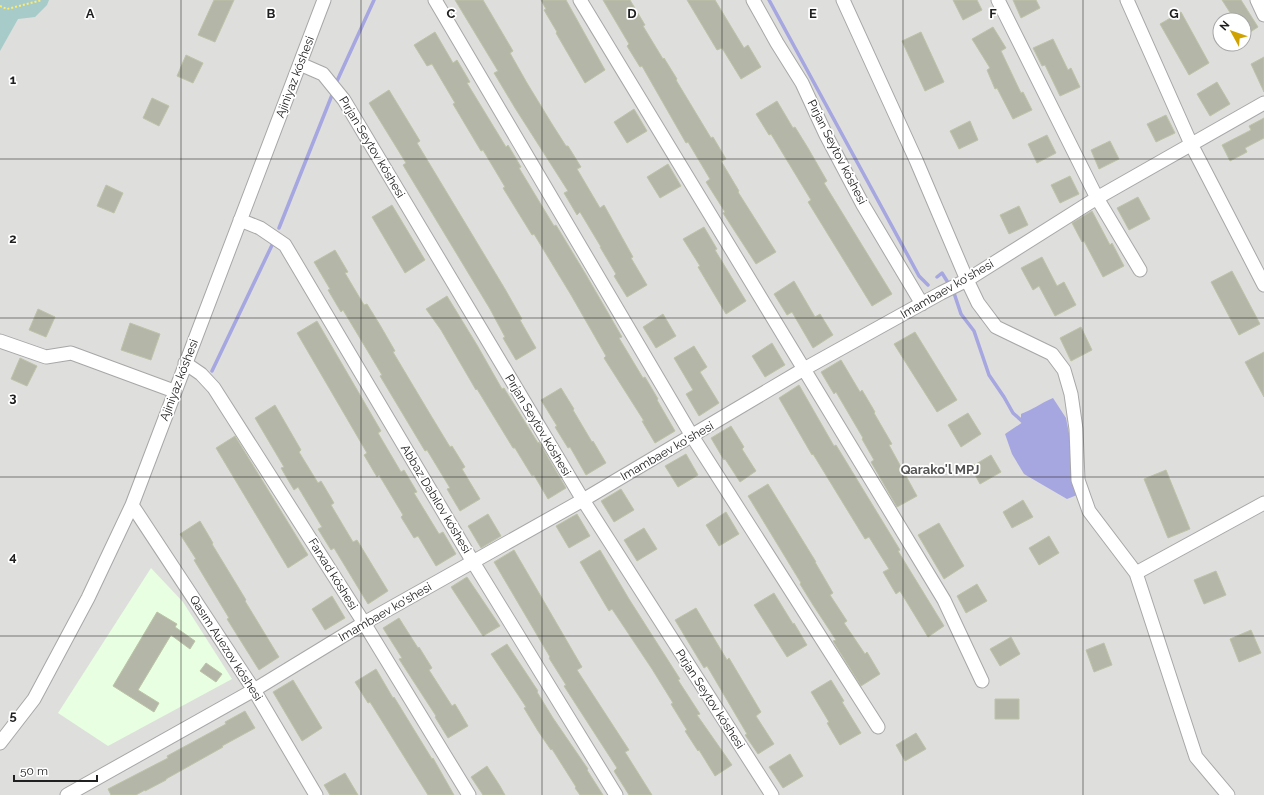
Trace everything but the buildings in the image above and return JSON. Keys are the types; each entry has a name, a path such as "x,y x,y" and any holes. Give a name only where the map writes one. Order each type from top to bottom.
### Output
{"street":[{"name":"Ajiniyaz kóshesi","path":"2,735 34,700 88,598 132,504 324,0"},
{"path":"435,0 692,436 878,727"},
{"path":"580,0 944,600 982,681"},
{"name":"Pırjan Seytov kóshesi","path":"753,0 802,83 826,135 863,206 922,304"},
{"path":"843,0 916,160 978,303 996,327 1052,354 1064,370 1076,429 1078,480 1089,511 1136,573 1196,756 1228,795"},
{"path":"998,0 1097,198 1140,270"},
{"path":"1127,0 1191,144 1264,285"},
{"path":"1257,0 1264,15"},
{"name":"Pırjan Seytov kóshesi","path":"300,64 323,74 344,100 583,500 772,795"},
{"name":"Imambaev ko'shesi","path":"67,795 254,690 364,623 583,500 804,370 967,280 1097,198 1264,102"},
{"name":"Abbaz Dabılov kóshesi","path":"240,220 260,228 285,245 473,562 616,795"},
{"path":"0,341 46,357 71,353 174,391"},
{"name":"Farxad kóshesi","path":"185,363 201,374 214,388 364,623 469,795"},
{"name":"Qasım Auezov kóshesi","path":"132,504 254,690 316,795"},
{"path":"1136,573 1264,504"}],"path":[{"path":"0,6 7,9 42,0"}],"shaded area":[{"path":"0,0 1264,0 1264,795 0,795"},
{"path":"0,0 49,0 47,5 35,17 18,19 0,51"},
{"path":"151,568 183,602 232,679 108,746 58,713"}],"water":[{"path":"1053,398 1066,418 1073,454 1077,495 1067,499 1024,474 1012,454 1005,434 1023,422 1021,420 1021,414"}],"waterway":[{"path":"337,81 374,0"},
{"path":"769,0 919,276 928,285"},
{"path":"279,228 332,95"},
{"path":"212,371 273,243"},
{"path":"937,277 942,273 947,281"},
{"path":"954,293 961,314 974,331 989,375 1013,413 1023,422"}],"district":[{"name":"Qarako'l MPJ","path":"940,469"}]}
